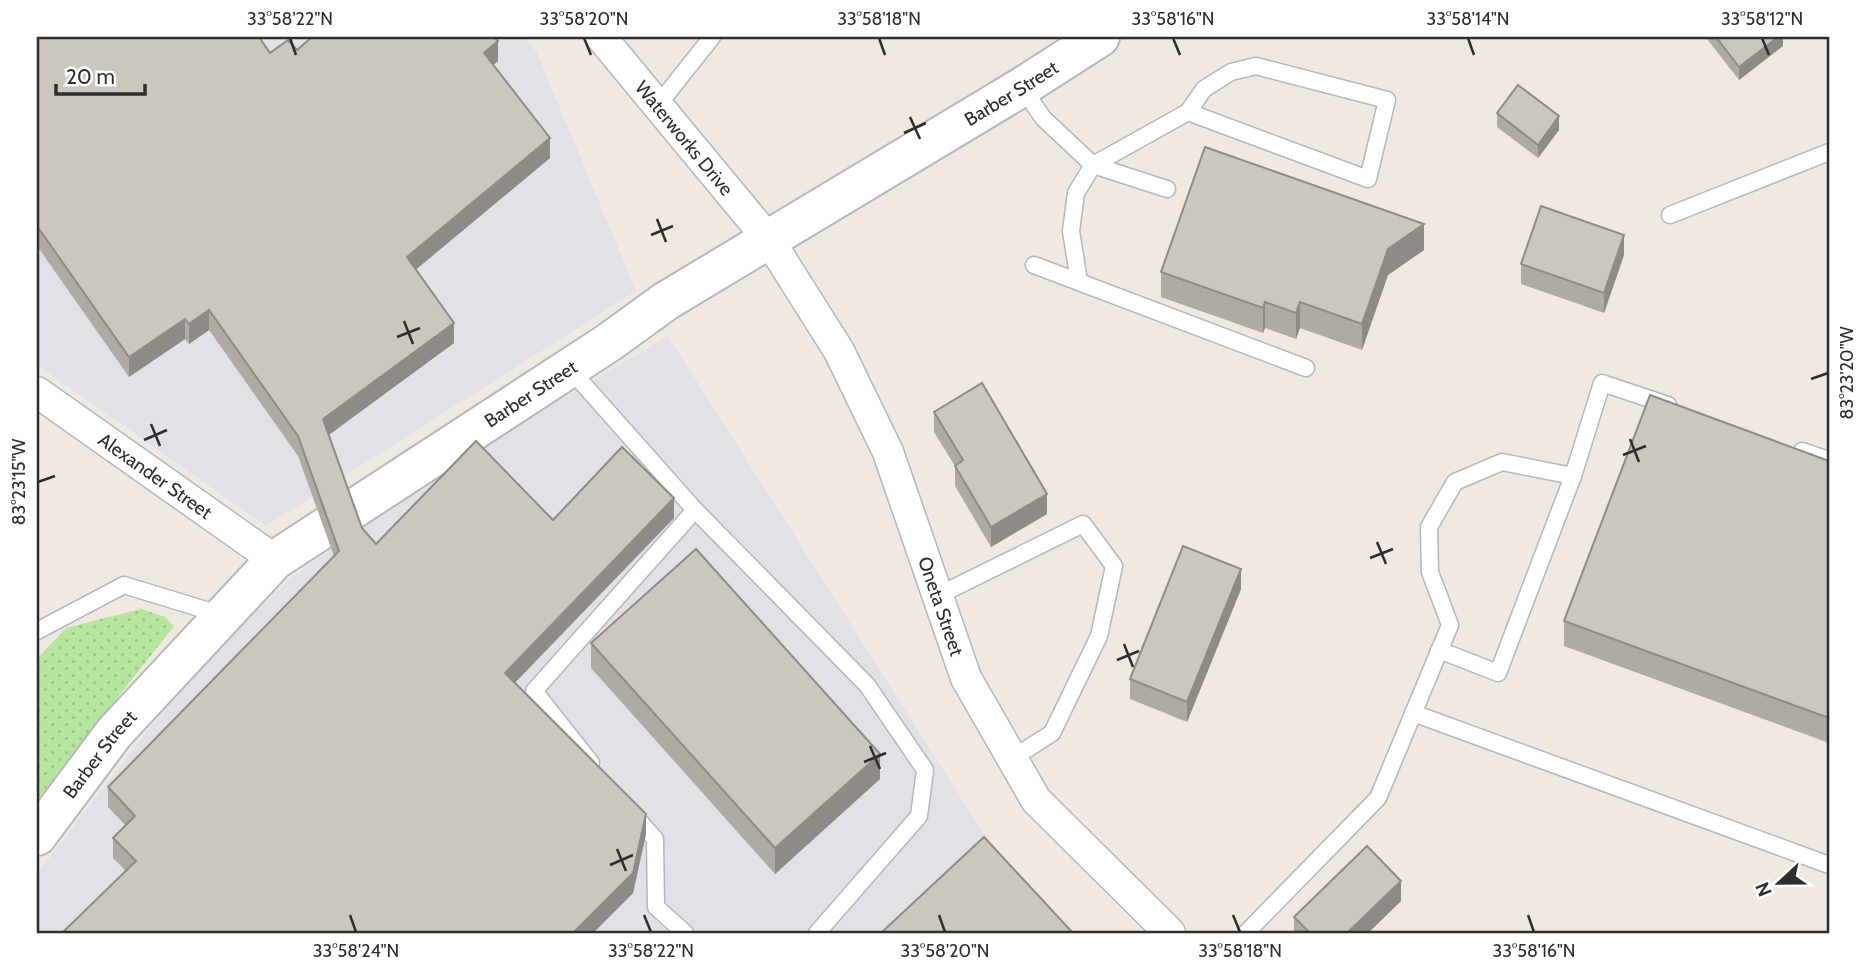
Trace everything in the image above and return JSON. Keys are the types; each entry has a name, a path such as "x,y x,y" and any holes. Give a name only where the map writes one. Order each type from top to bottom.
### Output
{"street":[{"name":"Waterworks Drive","path":"601,37 769,240"},
{"name":"Barber Street","path":"37,836 114,733 275,560 569,368 666,301 1022,87 1100,37"},
{"name":"Oneta Street","path":"769,240 839,351 888,452 966,678 1036,800 1170,933"},
{"name":"Alexander Street","path":"37,392 275,560"}],"lane":[{"path":"658,105 712,37"},
{"path":"1079,281 1072,231 1076,193 1093,165 1188,112 1204,89 1231,72 1256,66 1387,100 1368,178 1188,112"},
{"path":"1022,87 1043,118 1093,165 1167,189"},
{"path":"1670,215 1829,152"},
{"path":"1034,265 1306,368"},
{"path":"569,368 695,510 867,685 925,769 919,816 817,933"},
{"path":"1440,650 1498,673 1573,476 1602,383 1678,408"},
{"path":"1791,447 1829,460"},
{"path":"1246,933 1378,798 1450,625 1430,572 1429,527 1455,482 1502,462 1573,476"},
{"path":"601,775 534,691 695,510"},
{"path":"937,596 1083,524 1114,566 1099,636 1052,733 1013,758"},
{"path":"37,631 124,585 222,615"},
{"path":"1413,713 1829,865"},
{"path":"625,804 655,839 656,907 685,933"}],"shaded area":[{"path":"37,37 525,37 537,53 636,291 266,526 37,365"},
{"path":"668,336 1003,864 1074,933 37,933 37,874 200,663 290,579 447,467"}],"green space":[{"path":"141,609 165,617 174,626 37,800 37,659 66,628"}],"building":[{"path":"37,37 259,37 270,53 288,40 297,50 312,37 494,37 498,41 484,53 550,138 407,257 454,323 323,419 362,528 376,544 476,441 553,520 622,447 674,498 505,673 646,814 633,873 575,933 62,933 136,861 113,838 135,816 108,787 339,551 298,436 209,310 189,324 185,319 129,357 37,226"},
{"path":"1716,37 1778,37 1739,67"},
{"path":"1518,85 1559,116 1538,145 1497,113"},
{"path":"1205,147 1424,224 1388,249 1362,324 1300,302 1296,313 1265,302 1263,308 1161,272"},
{"path":"1541,206 1624,235 1604,293 1521,264"},
{"path":"982,383 1047,494 991,527 955,466 963,460 934,412"},
{"path":"1650,395 1829,461 1829,718 1564,621"},
{"path":"1183,546 1241,569 1187,702 1130,679"},
{"path":"696,549 880,754 775,848 591,643"},
{"path":"984,837 1073,933 882,932"},
{"path":"1367,846 1401,881 1347,933 1310,933 1294,917"}]}
